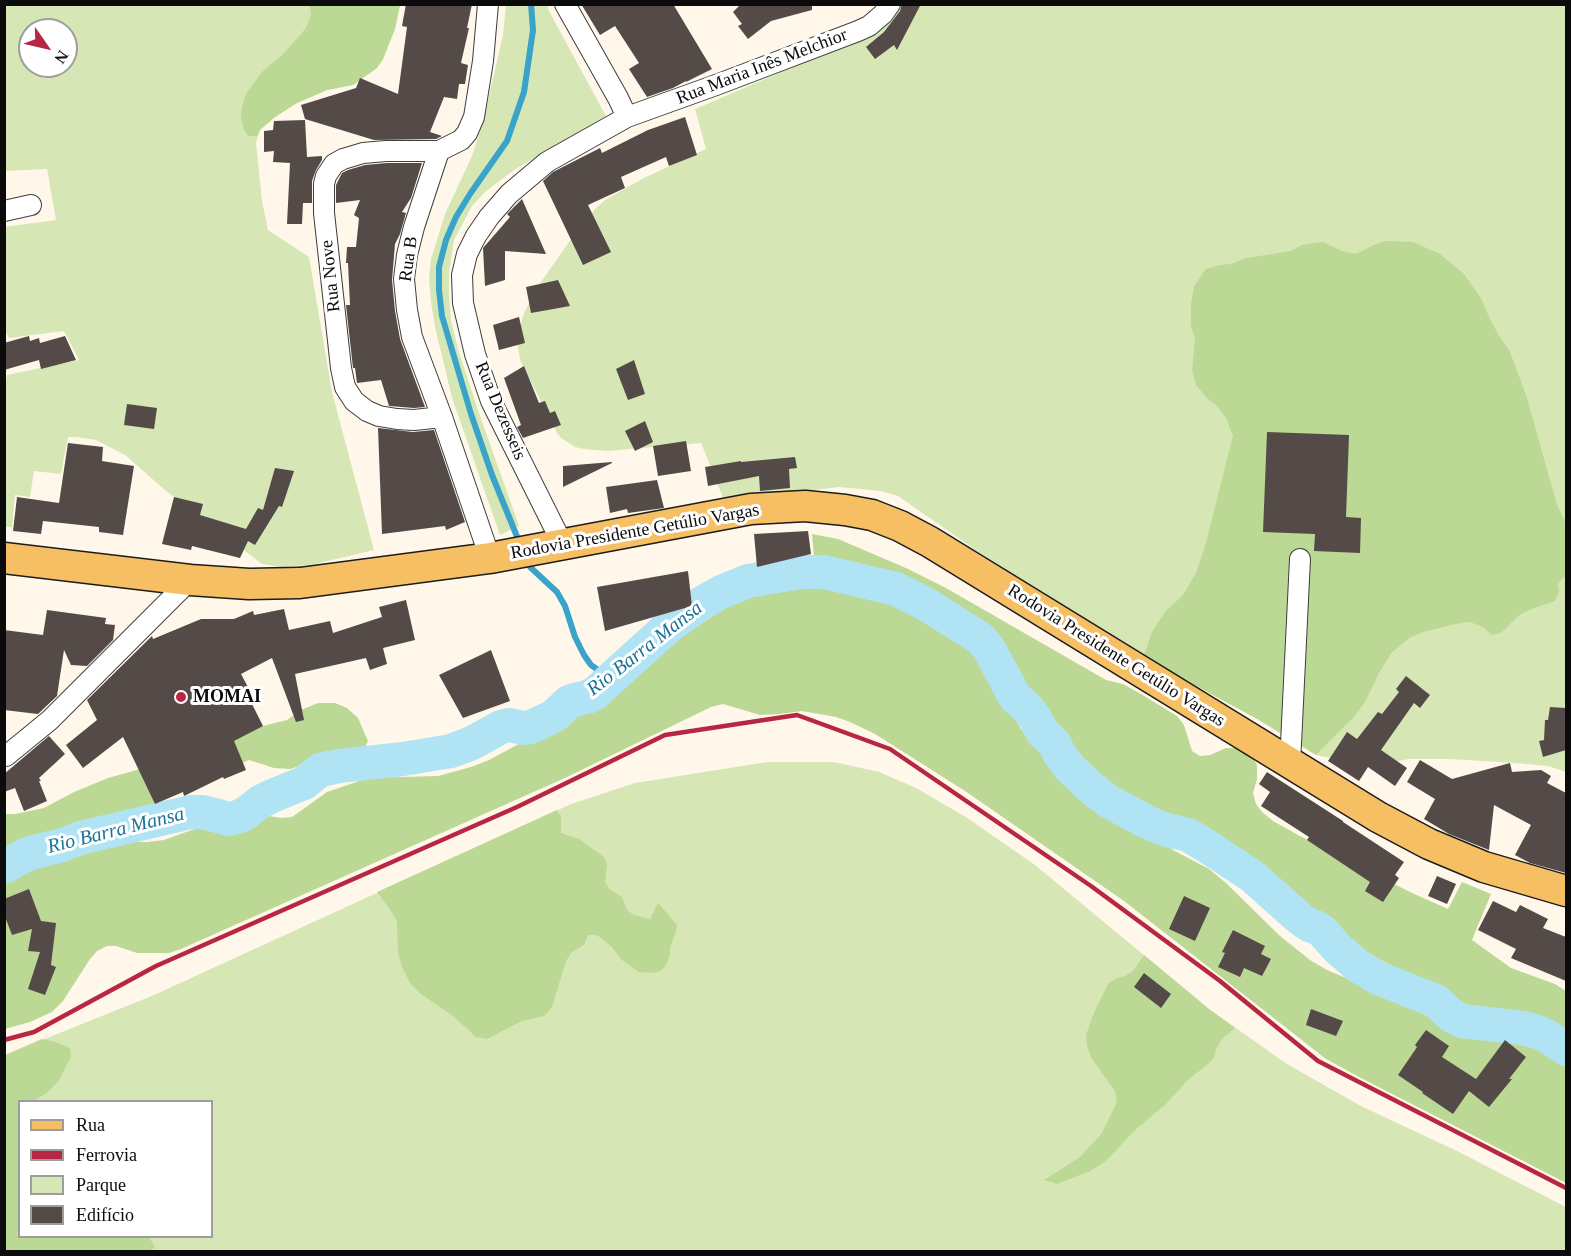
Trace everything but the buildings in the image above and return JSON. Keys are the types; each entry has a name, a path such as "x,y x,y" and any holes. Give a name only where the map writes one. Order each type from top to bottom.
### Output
{"main road":[{"name":"Rodovia Presidente Getúlio Vargas","path":"4,558 190,580 249,584 300,583 496,557 751,509 805,506 872,515 900,526 930,542 1378,817 1429,844 1484,867 1566,891"}],"street":[{"path":"439,151 461,140 471,126 483,61 488,4"},
{"path":"565,4 627,117"},
{"name":"Rua Maria Inês Melchior","path":"627,117 858,31 869,26 883,14 890,4"},
{"name":"Rua Dezesseis","path":"560,545 491,401 469,332 462,275 467,254 476,236 499,205 519,185 547,162 627,117"},
{"name":"Rua Nove","path":"439,151 379,151 343,159 334,164 326,176 324,213 345,387 354,401 379,416 414,420 442,417"},
{"name":"Rua B","path":"439,151 407,255 404,279 407,310 412,337 496,557"},
{"path":"4,211 31,205"},
{"path":"1290,764 1300,559"},
{"path":"6,756 50,720 190,580"}],"green space":[{"path":"5,5 400,5 395,29 377,68 353,85 327,90 297,103 260,130 256,143 262,201 268,230 309,257 332,392 374,550 311,565 280,567 262,564 165,490 125,455 96,440 76,437 68,437 61,474 34,471 30,497 15,495 12,527 5,527 4,388 7,375 79,360 64,331 9,338 4,328 4,227 56,220 47,169 5,171"},
{"path":"308,5 400,5 395,29 377,68 353,85 327,90 297,103 275,117 260,130 257,136 248,136 241,119 246,94 262,72 281,56 307,26 311,15"},
{"path":"506,5 547,5 606,116 514,170 485,192 472,206 454,240 449,273 451,320 478,410 519,526 500,535 452,398 435,327 429,278 431,259 445,214 472,156 484,118 503,35"},
{"path":"897,5 1566,5 1566,772 1548,766 1450,759 1409,759 1376,765 1316,755 1259,720 1189,682 1021,579 898,496 881,491 839,487 726,505 701,443 607,451 575,447 561,438 520,360 517,341 523,316 534,292 576,232 605,200 644,178 706,149 695,109 849,43"},
{"path":"1386,241 1413,242 1440,254 1463,273 1481,298 1499,336 1509,350 1527,398 1557,505 1566,523 1566,577 1558,584 1559,591 1555,601 1518,616 1501,633 1492,635 1483,627 1470,622 1411,637 1392,652 1365,702 1354,717 1316,755 1144,655 1152,632 1165,612 1183,595 1196,573 1206,543 1233,436 1226,418 1196,385 1192,370 1195,339 1191,326 1191,304 1194,286 1206,269 1231,264 1246,258 1291,251 1302,245 1314,243 1323,242 1342,251 1356,254"},
{"path":"812,534 838,539 906,568 946,588 1106,680 1123,684 1141,694 1177,716 1184,725 1192,751 1200,756 1210,755 1226,748 1245,752 1253,758 1257,765 1257,779 1253,793 1256,804 1273,821 1300,836 1448,909 1462,882 1491,894 1472,940 1511,968 1555,984 1566,991 1566,1042 1517,1019 1469,1016 1438,990 1348,940 1214,836 1192,823 1162,814 1137,801 1115,794 1084,765 1046,717 1009,662 980,626 963,612 906,582 871,569 818,564 761,569 814,557"},
{"path":"775,584 831,587 889,601 940,622 959,633 985,663 1021,729 1069,786 1098,808 1117,815 1148,832 1173,850 1209,869 1280,936 1310,960 1327,970 1394,998 1455,1031 1485,1035 1506,1032 1521,1034 1566,1061 1566,1183 1326,1059 1124,901 965,791 875,734 836,717 802,711 760,715 723,704 711,707 565,778 181,949 169,953 137,953 116,946 107,946 97,951 90,959 63,1001 52,1012 30,1022 5,1029 5,878 48,856 87,844 104,841 164,840 200,827 235,826 250,819 269,816 292,817 327,792 368,778 438,776 471,767 489,760 566,717 734,601"},
{"path":"318,703 335,703 347,708 358,718 368,741 364,749 353,755 332,756 290,769 274,768 249,760 151,805 111,817 84,820 54,838 15,843 5,848 4,814 44,808 108,778 158,764 263,726 287,720 301,710"},
{"path":"767,762 834,762 879,772 916,788 966,817 1035,865 1209,1009 1287,1064 1361,1106 1457,1151 1566,1207 1566,1252 5,1252 5,1055 154,995 571,804 635,783"},
{"path":"557,810 561,817 561,833 579,839 604,857 607,864 605,882 610,890 622,897 627,910 634,915 650,919 658,903 677,925 670,956 665,967 660,971 639,972 622,960 612,947 597,935 588,935 584,945 572,952 566,961 552,1007 544,1016 522,1021 487,1039 476,1037 410,983 398,953 397,921 377,892"},
{"path":"1144,955 1235,1028 1222,1039 1214,1058 1134,1131 1106,1161 1090,1171 1057,1184 1044,1180 1080,1157 1102,1133 1117,1102 1115,1091 1092,1059 1086,1035 1108,984 1133,971"},
{"path":"42,1039 70,1048 71,1057 59,1080 48,1092 36,1100 18,1100 18,1238 150,1238 155,1247 150,1251 5,1251 5,1055"}],"waterway":[{"path":"520,544 492,475 471,414 442,316 439,267 446,240 456,217 507,141 524,92 533,30 531,4"},
{"path":"527,559 530,567 557,592 565,606 575,637 584,655 591,665 611,679"},
{"name":"Rio Barra Mansa","path":"4,867 27,854 80,838 191,812 203,812 229,819 238,817 260,802 304,783 320,770 451,751 472,743 501,727 509,725 531,727 554,716 569,702 594,694 669,626 721,592 748,581 801,572 824,572 896,589 926,604 981,639 989,649 1015,697 1035,718 1043,733 1054,743 1070,768 1089,786 1108,801 1147,822 1163,829 1188,835 1252,876 1298,917 1322,931 1358,966 1378,978 1436,1001 1452,1016 1462,1021 1523,1028 1538,1032 1566,1049"}],"railway":[{"path":"4,1040 34,1032 156,966 517,807 665,735 797,715 890,749 1091,886 1220,981 1318,1061 1566,1188"}],"place":[{"name":"MOMAI","path":"181,697"}]}
